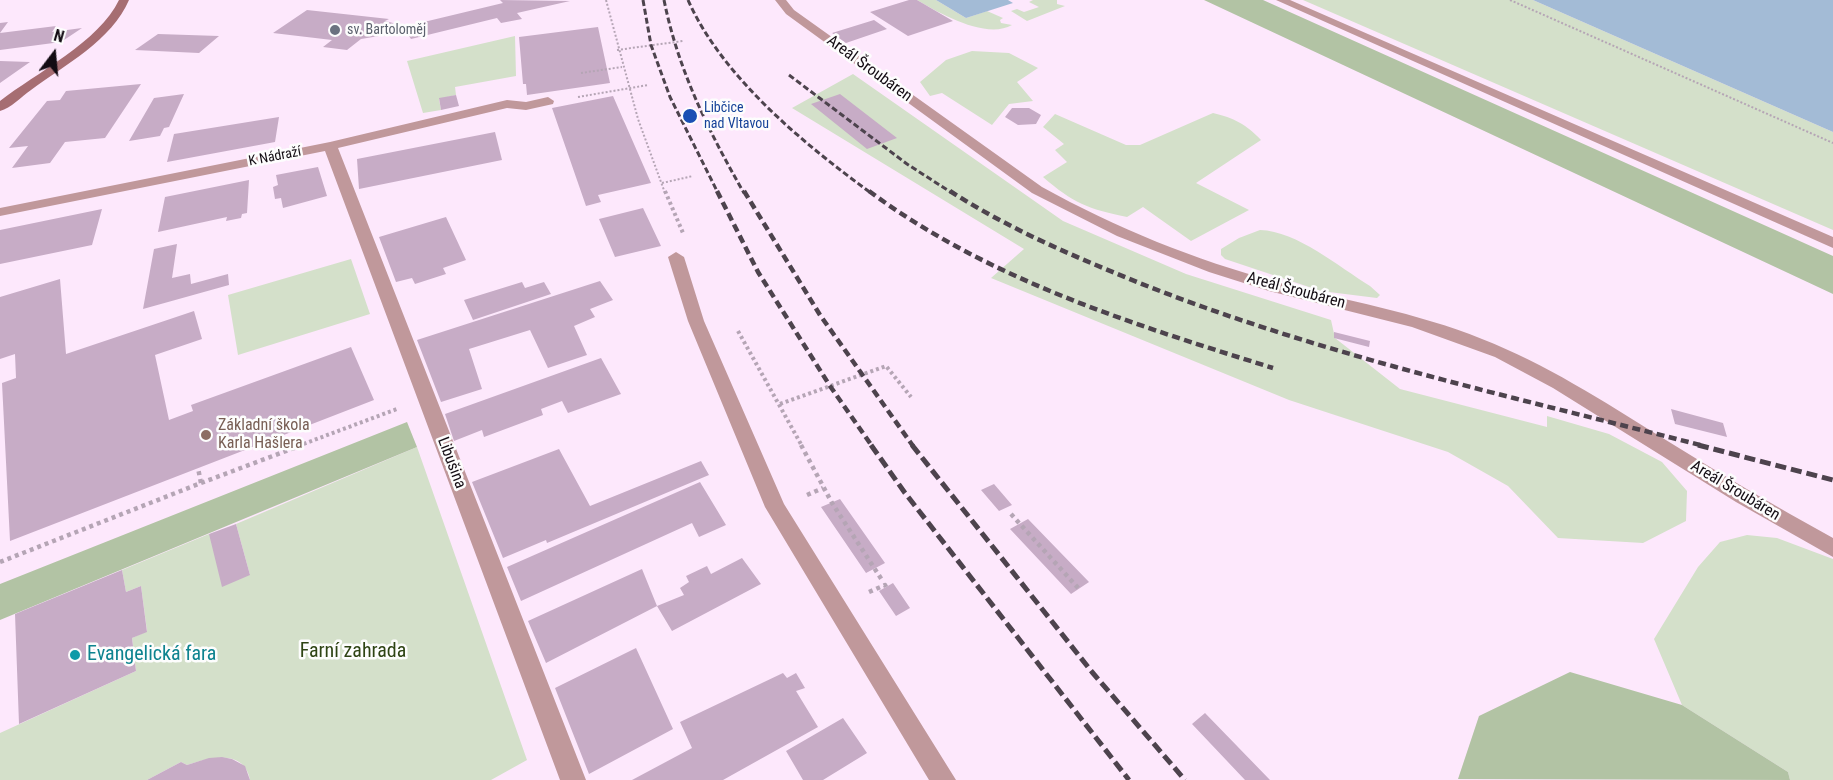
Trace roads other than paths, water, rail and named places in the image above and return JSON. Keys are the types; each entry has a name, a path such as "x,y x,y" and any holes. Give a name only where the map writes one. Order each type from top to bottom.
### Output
{"street":[{"path":"0,107 97,34 112,21 124,0"},
{"name":"Areál Šroubáren","path":"780,0 790,12 1037,190 1067,208 1211,268 1273,287 1390,314 1452,333 1502,353 1591,403 1737,494 1833,548"},
{"path":"1281,0 1833,243"},
{"name":"K Nádraží","path":"0,212 330,146 507,104 526,106 548,101"},
{"name":"Libušina","path":"330,146 573,780"},
{"path":"676,257 696,321 775,507 943,780"}],"water":[{"path":"936,0 1008,0 1013,3 966,18"},
{"path":"1533,0 1833,0 1833,132"}],"railway":[{"path":"643,0 651,45 670,97 717,191"},
{"path":"664,0 686,76 719,147 744,193"},
{"path":"688,0 703,28 743,82 793,131 871,193"},
{"path":"789,75 907,164 952,193"},
{"path":"717,191 758,272 830,386 872,446"},
{"path":"744,191 820,315 913,446"},
{"path":"869,191 915,222 1012,275 1115,316 1273,368"},
{"path":"950,191 995,218 1065,252 1137,282 1276,332 1489,392 1704,446"},
{"path":"871,445 905,493 1129,780"},
{"path":"912,445 1092,672 1185,780"},
{"path":"1698,445 1833,480"}],"place":[{"name":"sv. Bartoloměj","path":"335,30"},
{"name":"Libčice nad Vltavou","path":"690,116"},
{"name":"Základní škola Karla Hašlera","path":"206,435"},
{"name":"Evangelická fara","path":"75,655"}],"park label":[{"name":"Farní zahrada","path":"353,652"}]}
